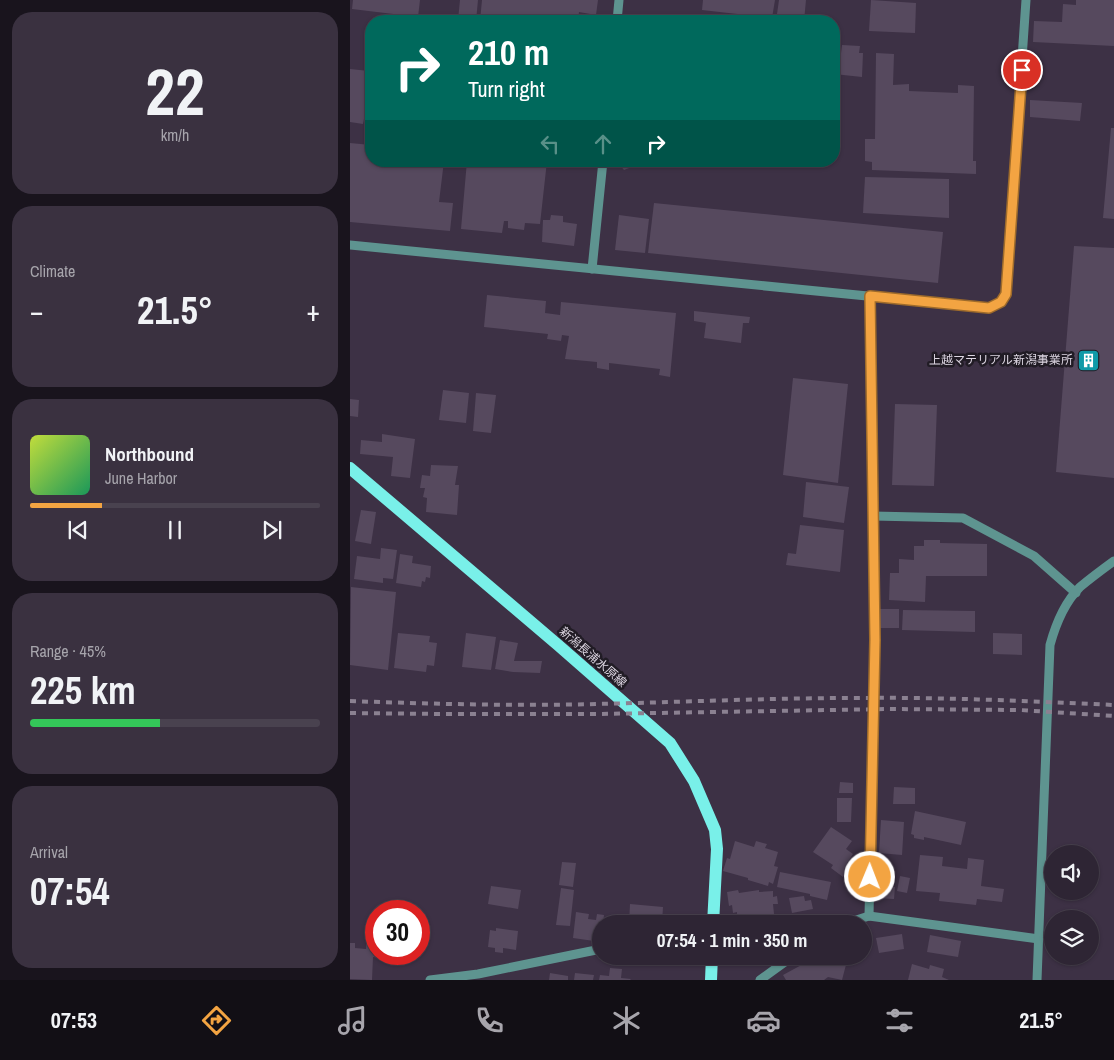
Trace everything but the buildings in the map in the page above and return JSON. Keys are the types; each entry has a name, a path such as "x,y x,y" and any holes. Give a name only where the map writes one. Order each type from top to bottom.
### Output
{"main road":[{"name":"新潟長浦水原線","path":"350,468 670,743 694,781 715,830 717,849 713,915"},
{"path":"712,965 712,980"}],"street":[{"path":"618,15 619,0"},
{"path":"350,245 989,308 1001,302 1006,294 1026,0"},
{"path":"592,269 602,167"},
{"path":"868,915 875,640 870,296"},
{"path":"873,516 963,518 1034,556 1076,592"},
{"path":"1037,980 1050,645 1055,626 1064,607 1080,588 1114,561"},
{"path":"872,917 1039,939"},
{"path":"430,980 478,974 592,951"},
{"path":"760,980 781,965"}],"railway":[{"path":"350,701 534,705 889,698 1114,705"},
{"path":"350,713 597,714 889,709 1020,710 1114,716"}],"place":[{"name":"上越マテリアル新潟事業所","path":"1089,360"}],"route":[{"path":"870,877 875,640 870,296 989,308 1001,302 1006,294 1022,70"}]}
